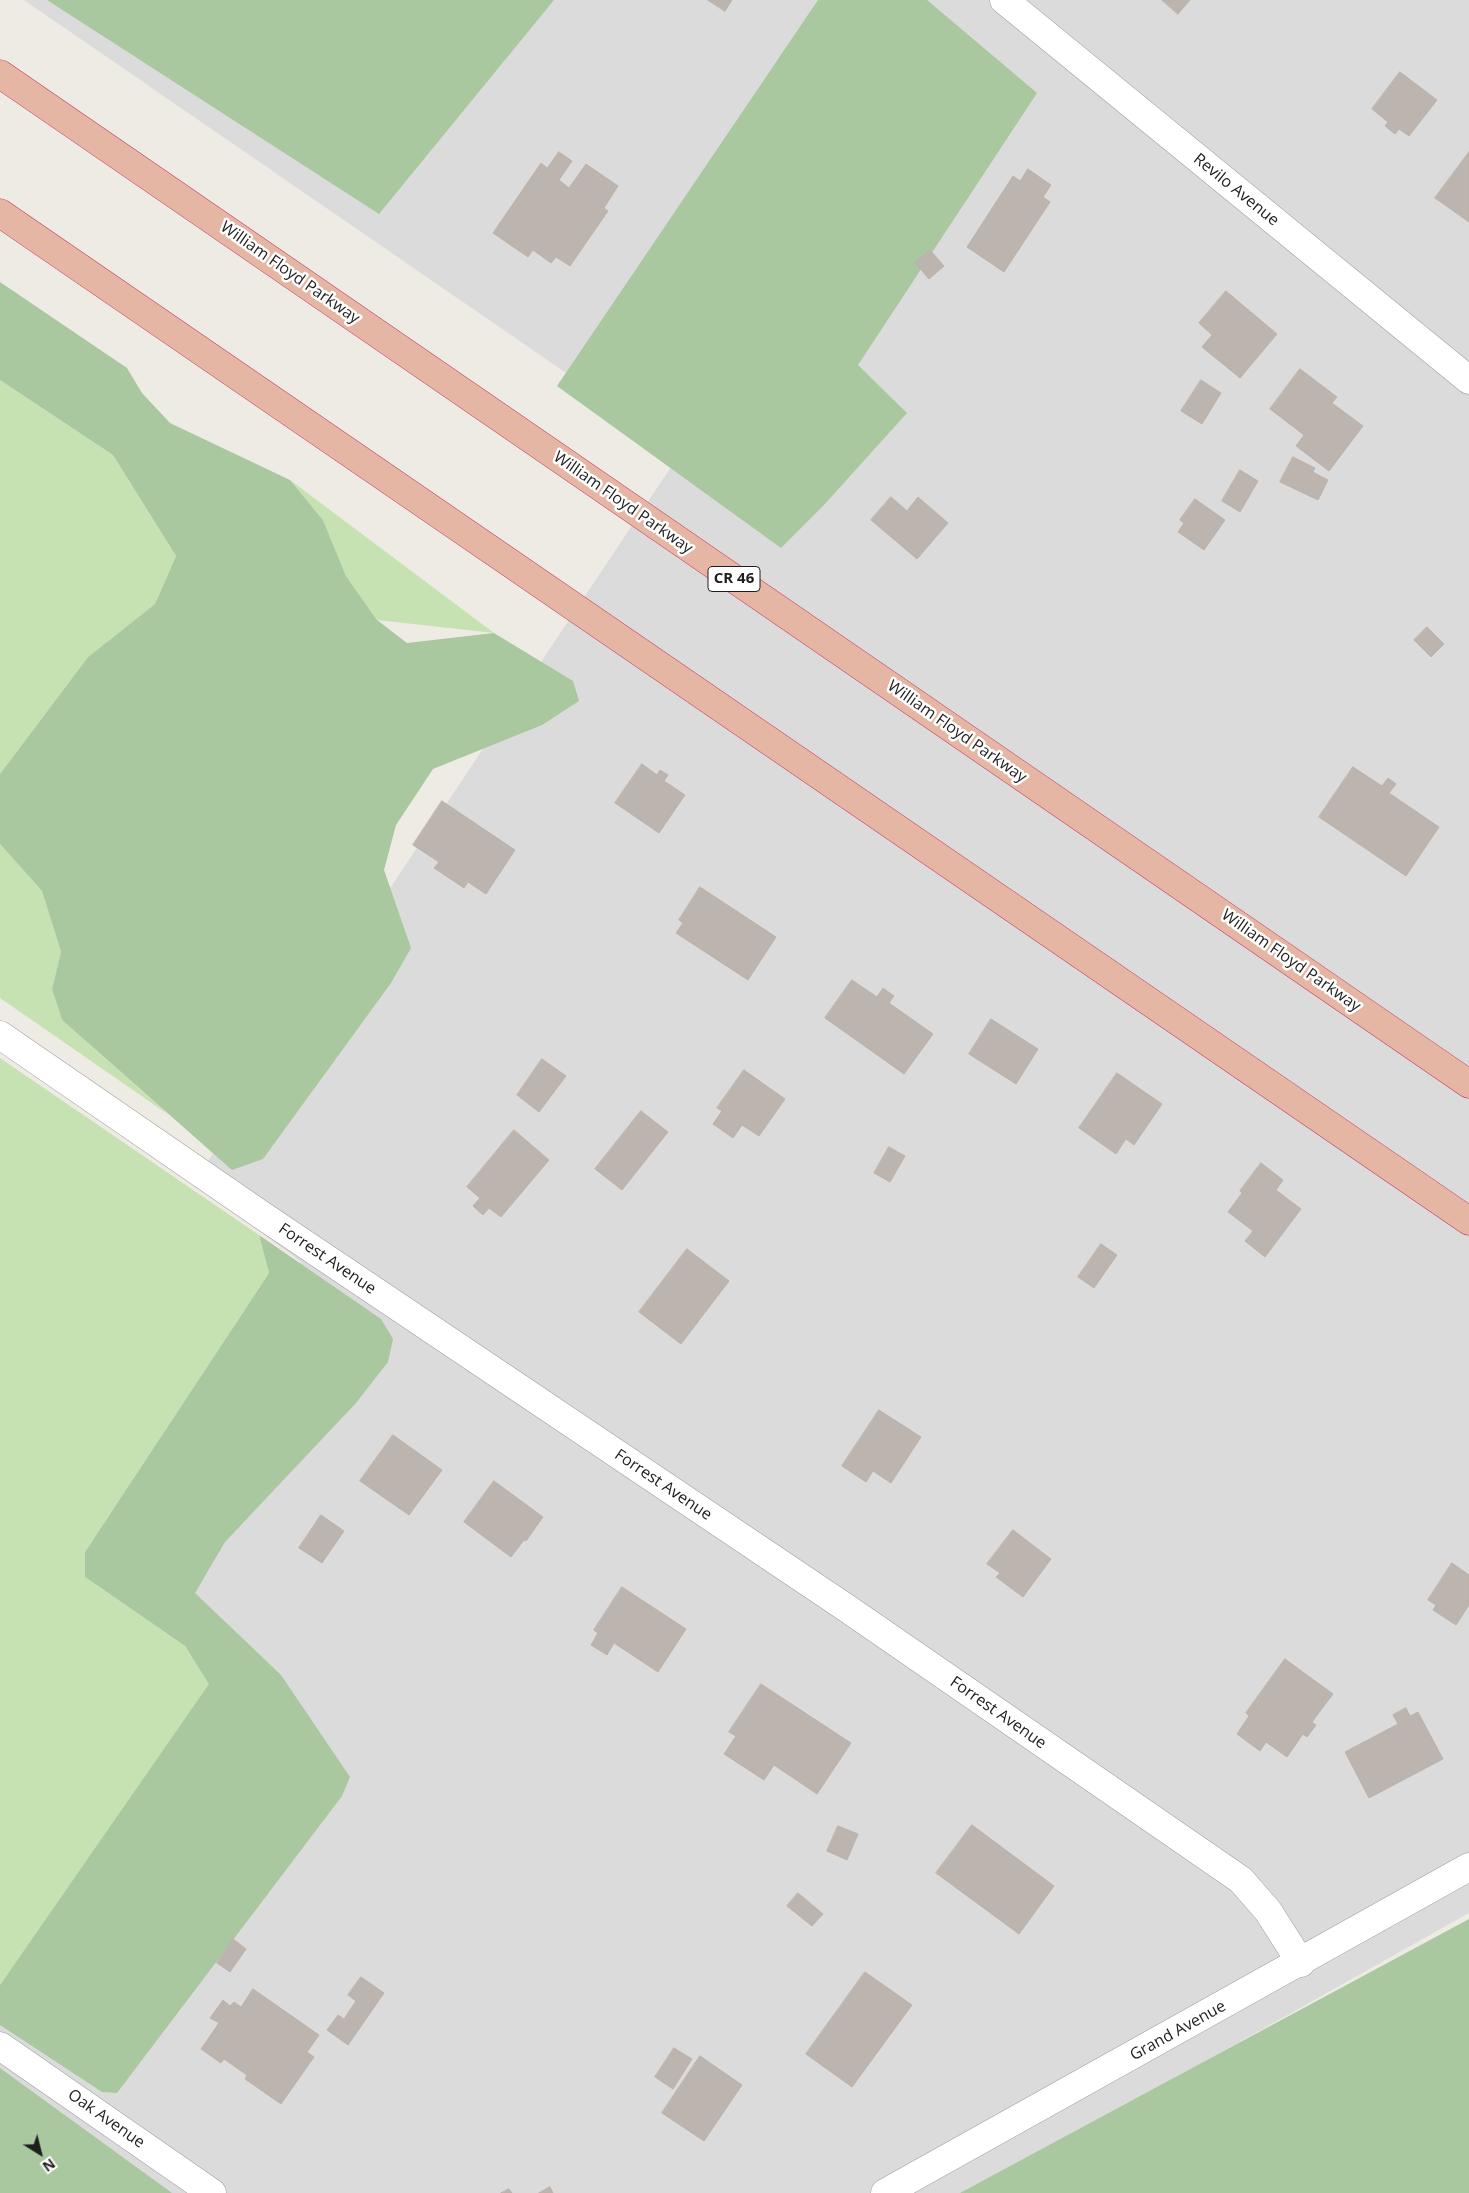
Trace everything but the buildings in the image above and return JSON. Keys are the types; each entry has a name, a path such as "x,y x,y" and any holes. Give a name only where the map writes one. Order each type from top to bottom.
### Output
{"highway":[{"name":"William Floyd Parkway","path":"0,74 1469,1084"},
{"path":"0,213 1469,1221"}],"street":[{"name":"Revilo Avenue","path":"1004,0 1469,380"},
{"name":"Forrest Avenue","path":"0,1035 263,1216 845,1607 1241,1880 1268,1911 1300,1963"},
{"name":"Grand Avenue","path":"885,2193 1469,1867"},
{"name":"Oak Avenue","path":"0,2046 212,2193"}],"shaded area":[{"path":"24,0 1469,0 1469,1913 971,2193 165,2193 0,2071 0,2003 230,1672 91,1563 301,1262 194,1182 681,452"}],"green space":[{"path":"47,0 554,0 379,214"},
{"path":"818,0 927,0 1037,93 858,365 907,413 823,506 781,548 557,386"},
{"path":"0,282 127,368 142,393 170,423 290,480 323,520 346,576 377,620 407,643 494,633 573,681 579,701 542,725 433,769 396,825 384,870 411,948 391,983 263,1159 232,1170 62,1020 52,989 61,952 42,891 0,844 0,774 88,657 155,604 176,556 113,455 0,380"},
{"path":"0,380 113,455 176,556 155,604 88,657 0,774"},
{"path":"290,480 494,633 377,620 346,576 323,520"},
{"path":"0,844 42,891 61,952 52,989 62,1020 169,1115 0,998"},
{"path":"0,1058 259,1235 269,1273 85,1552 85,1577 185,1646 210,1684 0,1985"},
{"path":"259,1235 381,1319 393,1339 388,1362 356,1403 225,1542 195,1593 281,1675 350,1777 342,1796 117,2093 102,2092 0,2025 0,1985 209,1684 185,1646 85,1577 85,1552 269,1273"},
{"path":"1469,1919 1469,2193 960,2193"},
{"path":"0,2068 172,2193 0,2193"}]}
